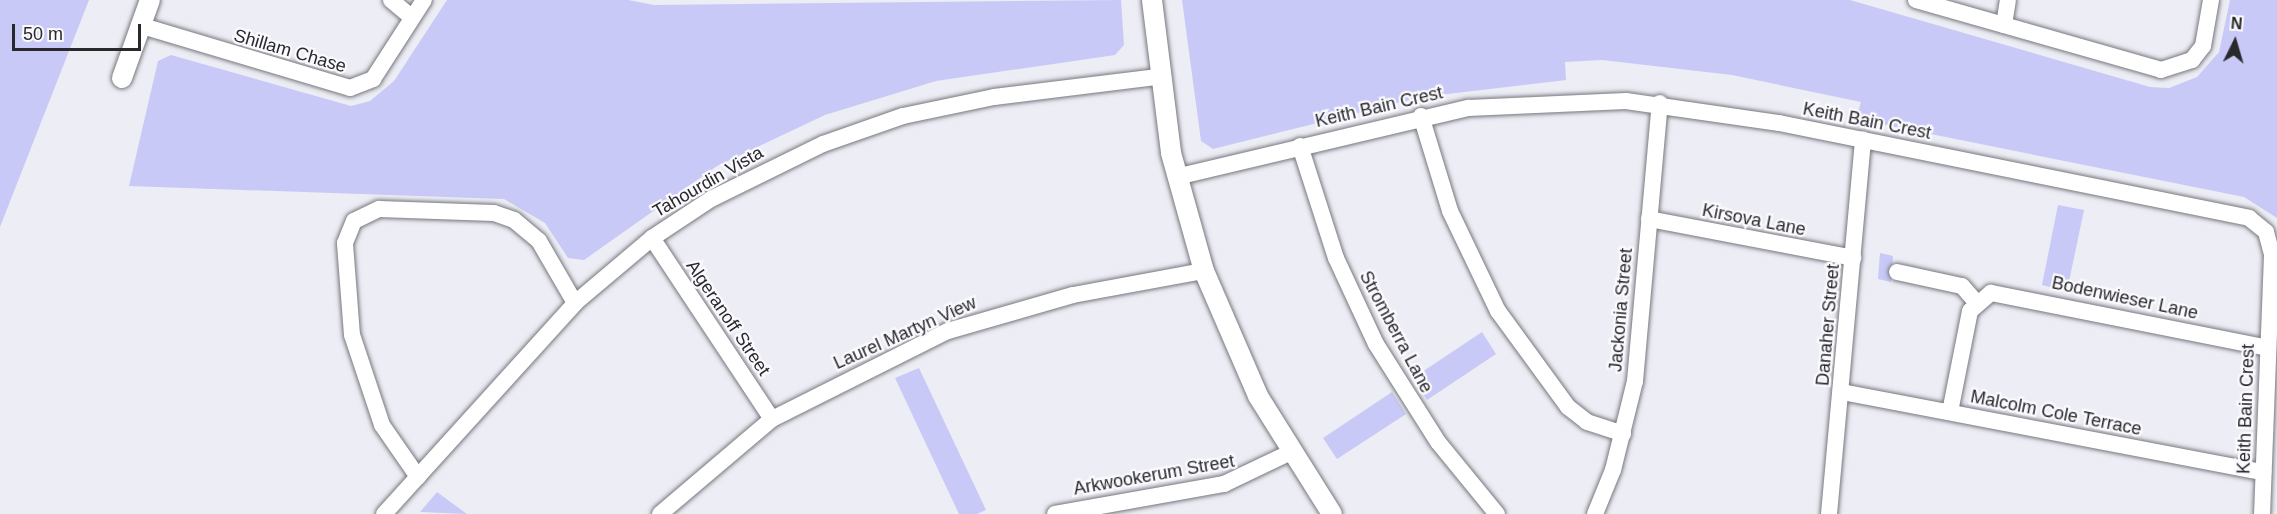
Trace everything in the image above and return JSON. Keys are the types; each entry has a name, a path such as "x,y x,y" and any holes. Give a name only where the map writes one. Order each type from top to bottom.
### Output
{"street":[{"path":"122,78 150,0"},
{"path":"391,0 411,17"},
{"name":"Shillam Chase","path":"140,25 350,88 373,79 424,0"},
{"path":"1152,0 1158,77 1176,177 1204,270 1248,376 1291,452 1332,514"},
{"path":"1916,0 2161,70 2192,60 2203,46 2211,0"},
{"path":"2004,25 2008,0"},
{"name":"Tahourdin Vista","path":"384,514 575,303 652,238 766,169 865,128 975,100 1158,77"},
{"name":"Keith Bain Crest","path":"1176,177 1421,116 1513,102 1660,103 1863,140 2249,218 2270,243 2262,514"},
{"name":"Jackonia Street","path":"1595,514 1623,434 1635,381 1660,103"},
{"path":"1421,116 1459,234 1513,334 1579,417 1623,434"},
{"name":"Danaher Street","path":"1829,514 1842,392 1863,140"},
{"name":"Stromberra Lane","path":"1300,146 1336,258 1376,345 1438,442 1497,514"},
{"path":"418,477 382,425 352,335 345,243 354,221 379,209 495,213 514,220 539,241 575,303"},
{"name":"Kirsova Lane","path":"1649,219 1853,258"},
{"name":"Algeranoff Street","path":"652,238 772,419"},
{"name":"Laurel Martyn View","path":"660,514 772,419 948,331 1073,295 1204,270"},
{"path":"1897,272 1962,286 1976,302 1966,324 1950,412"},
{"name":"Bodenwieser Lane","path":"1976,302 2002,293 2268,348"},
{"name":"Malcolm Cole Terrace","path":"1842,392 2263,472"},
{"name":"Arkwookerum Street","path":"1055,514 1224,484 1291,452"}],"shaded area":[{"path":"0,0 89,0 0,227"},
{"path":"447,0 628,0 654,5 1121,0 1124,45 1115,55 936,81 825,115 717,166 584,260 568,258 545,223 504,199 129,186 158,61 171,55 351,106 370,101 394,81"},
{"path":"1182,0 1850,0 2150,87 2169,88 2197,77 2219,52 2230,0 2277,0 2277,218 2244,197 1856,119 1861,102 1732,75 1602,60 1565,62 1566,80 1422,97 1213,149 1201,141"},
{"path":"2058,205 2084,210 2067,291 2042,285"},
{"path":"1880,253 1893,256 1891,282 1878,279"},
{"path":"1482,332 1496,354 1427,400 1413,378"},
{"path":"919,368 986,510 977,514 959,514 895,378"},
{"path":"1392,392 1406,414 1337,459 1323,438"},
{"path":"437,492 467,514 420,512"}]}
